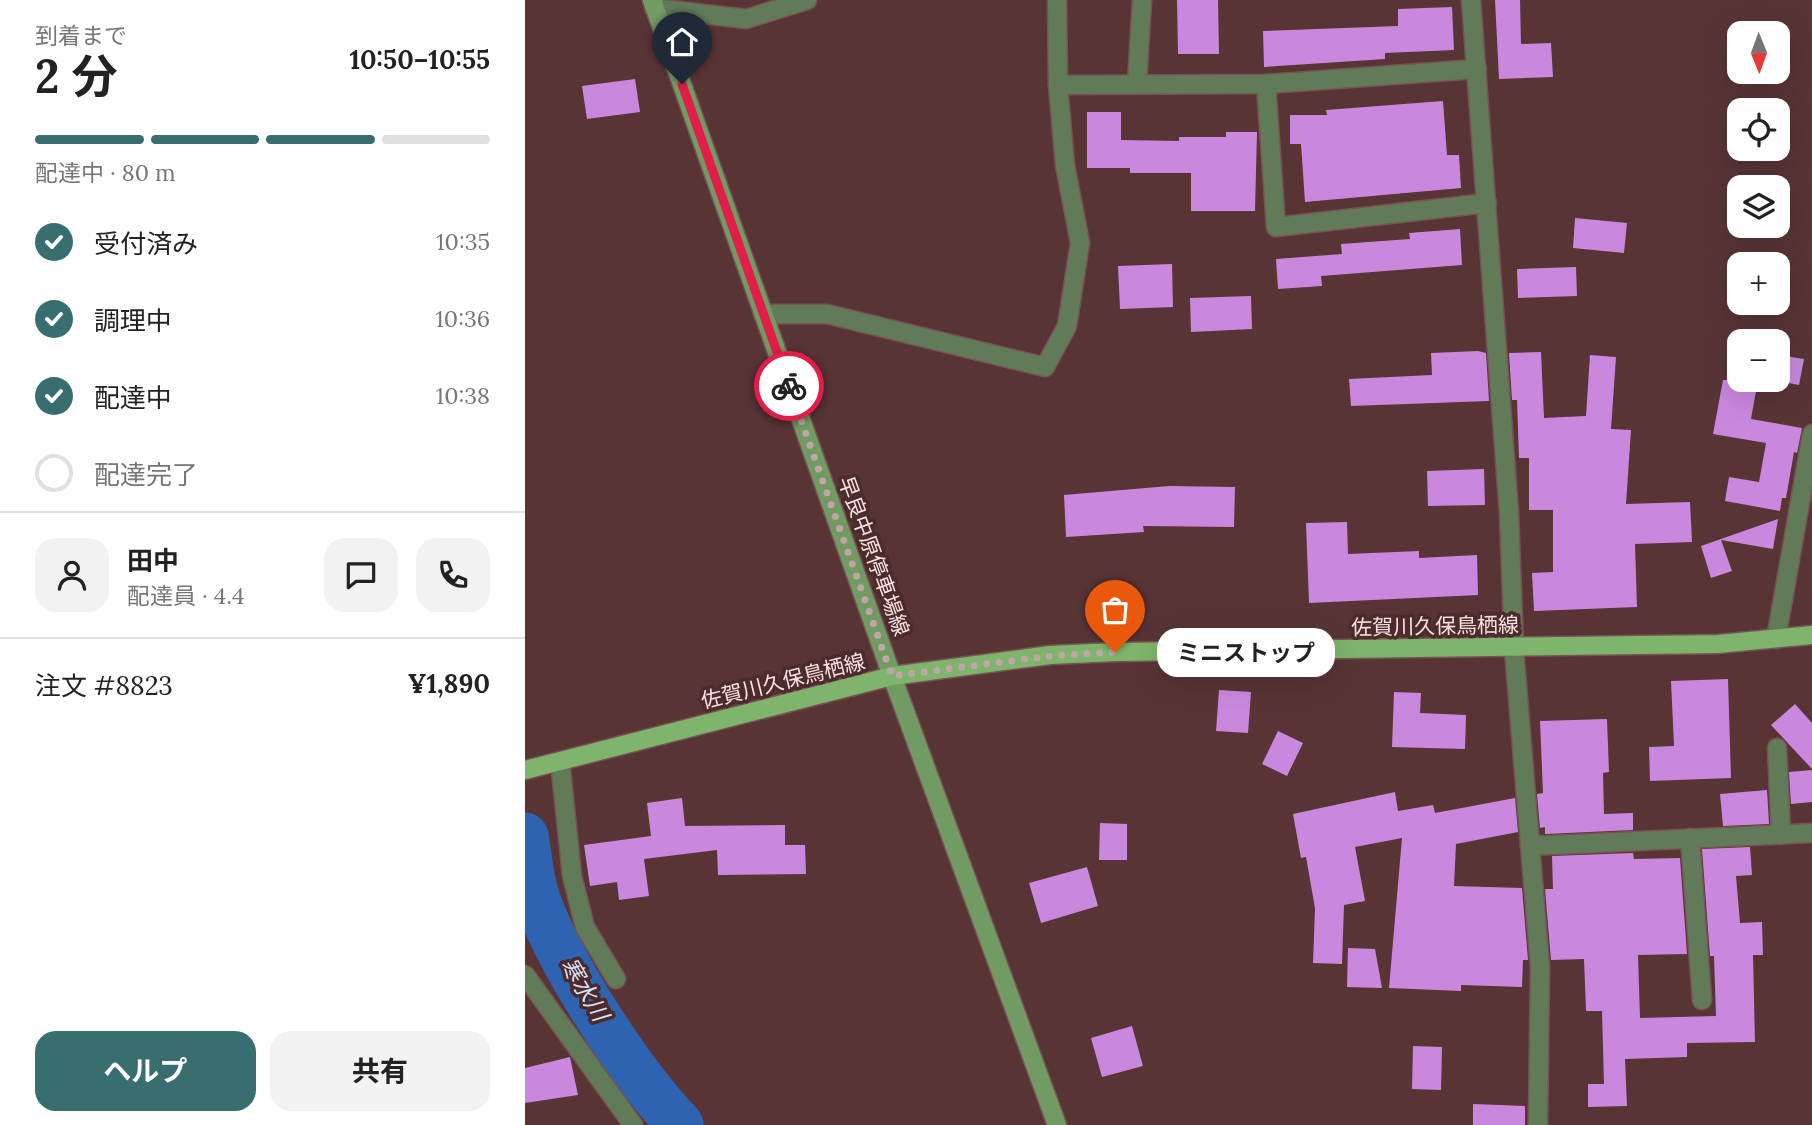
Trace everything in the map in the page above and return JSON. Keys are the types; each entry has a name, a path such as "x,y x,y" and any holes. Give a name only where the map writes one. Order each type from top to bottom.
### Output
{"main road":[{"name":"早良中原停車場線","path":"653,4 892,676 1058,1125"},
{"name":"佐賀川久保鳥栖線","path":"525,770 892,676 1051,656 1115,652 1514,649 1718,644 1812,635"}],"street":[{"path":"653,4 746,19 807,0"},
{"path":"764,314 827,314 1045,367 1067,326 1080,243 1065,165 1058,85 1057,0"},
{"path":"1137,84 1142,0"},
{"path":"1471,0 1509,513 1514,649 1540,967 1538,1125"},
{"path":"1058,85 1266,84 1477,69"},
{"path":"1266,84 1276,228 1487,203"},
{"path":"1776,639 1812,433"},
{"path":"1777,748 1781,835"},
{"path":"560,761 572,876 585,927 616,979"},
{"path":"1530,846 1812,833"},
{"path":"1690,838 1702,1000"},
{"path":"525,975 633,1125"}],"building":[{"path":"1177,0 1218,0 1219,54 1178,54"},
{"path":"1495,0 1520,0 1521,44 1551,43 1553,77 1499,79"},
{"path":"1452,7 1454,50 1385,53 1385,59 1264,67 1263,31 1398,26 1398,9"},
{"path":"635,79 640,112 587,119 582,86"},
{"path":"1443,101 1447,155 1459,155 1461,188 1305,202 1301,144 1290,144 1290,115 1327,115 1326,110"},
{"path":"1087,112 1121,112 1121,140 1179,141 1179,137 1226,137 1226,132 1257,132 1255,211 1191,211 1191,173 1130,173 1130,168 1087,168"},
{"path":"1575,218 1627,223 1624,253 1573,248"},
{"path":"1460,229 1462,265 1321,276 1322,286 1278,289 1276,259 1342,254 1341,244 1410,239 1409,233"},
{"path":"1172,264 1173,307 1120,309 1118,266"},
{"path":"1576,267 1577,296 1518,298 1517,269"},
{"path":"1251,296 1252,329 1191,332 1190,298"},
{"path":"1541,352 1544,418 1586,416 1590,355 1616,357 1611,429 1631,430 1626,504 1690,502 1692,542 1635,544 1637,607 1534,611 1532,573 1553,572 1553,510 1529,510 1529,458 1519,458 1517,400 1512,400 1509,353"},
{"path":"1431,353 1486,353 1489,401 1351,406 1349,379 1432,375"},
{"path":"1790,357 1804,359 1799,385 1790,383"},
{"path":"1723,380 1727,380 1727,392 1756,392 1751,419 1802,428 1797,453 1794,452 1786,498 1782,498 1780,511 1725,501 1729,477 1759,482 1766,443 1713,434"},
{"path":"1484,469 1485,505 1428,506 1427,471"},
{"path":"1169,486 1235,487 1234,527 1143,526 1144,532 1066,537 1064,495"},
{"path":"1778,519 1773,549 1721,540 1732,571 1711,578 1701,546"},
{"path":"1347,522 1348,554 1419,551 1419,558 1477,555 1478,595 1309,603 1306,523"},
{"path":"1728,679 1731,778 1650,781 1649,747 1674,746 1671,681"},
{"path":"1219,690 1251,692 1248,733 1216,731"},
{"path":"1394,692 1421,693 1420,713 1466,715 1465,749 1392,747"},
{"path":"1795,704 1812,723 1812,769 1771,725"},
{"path":"1607,719 1609,772 1603,773 1604,814 1633,813 1633,830 1545,834 1545,827 1540,828 1537,794 1543,793 1540,721"},
{"path":"1278,731 1303,743 1287,776 1262,764"},
{"path":"1812,770 1812,802 1791,804 1789,772"},
{"path":"1767,790 1769,824 1723,826 1720,794"},
{"path":"1395,792 1398,811 1433,805 1435,813 1515,798 1518,832 1456,844 1454,886 1522,888 1528,960 1523,960 1522,987 1461,985 1461,991 1389,988 1402,838 1355,847 1365,901 1344,905 1342,964 1313,963 1315,908 1306,857 1301,858 1293,814"},
{"path":"682,798 685,826 785,825 785,845 805,845 806,874 718,875 717,850 644,859 649,896 619,900 617,882 590,886 584,845 651,836 647,803"},
{"path":"1100,823 1127,824 1127,860 1099,860"},
{"path":"1750,847 1752,875 1736,876 1740,923 1762,922 1763,955 1753,955 1755,1042 1687,1043 1687,1057 1625,1059 1627,1106 1588,1107 1588,1084 1604,1084 1602,1011 1586,1011 1584,959 1551,960 1545,889 1553,889 1552,856 1633,853 1634,859 1680,858 1687,954 1638,955 1640,1018 1716,1016 1714,956 1710,956 1702,849"},
{"path":"1087,867 1098,906 1041,923 1029,883"},
{"path":"1348,948 1375,949 1382,988 1347,987"},
{"path":"1132,1026 1143,1066 1102,1077 1091,1038"},
{"path":"1413,1046 1442,1047 1441,1090 1412,1089"},
{"path":"570,1057 578,1095 525,1103 525,1068"},
{"path":"1473,1104 1525,1106 1525,1125 1473,1125"}],"waterway":[{"name":"寒水川","path":"525,836 535,892 562,956 619,1048 680,1125"}],"way so far":[{"path":"789,386 892,676 1051,656 1115,652"}],"place":[{"name":"ミニストップ","path":"1115,652"}],"route":[{"path":"682,84 789,386"}]}
